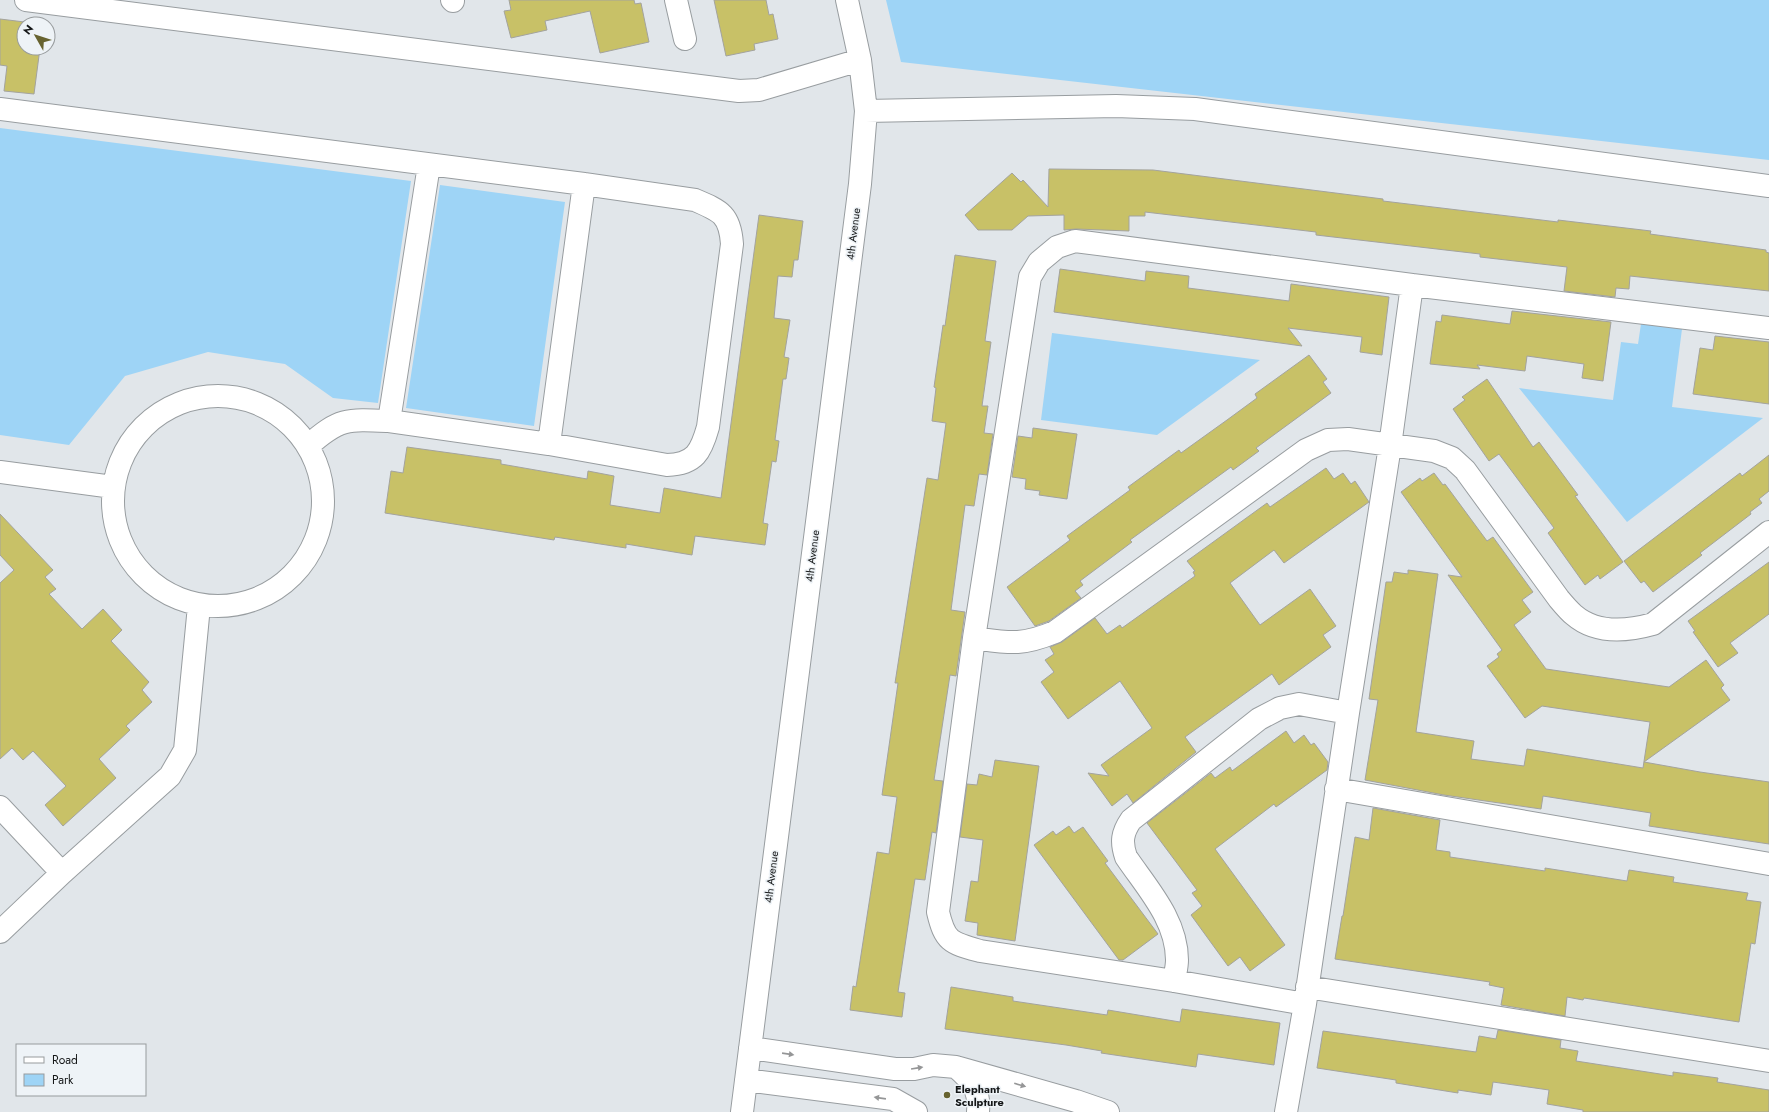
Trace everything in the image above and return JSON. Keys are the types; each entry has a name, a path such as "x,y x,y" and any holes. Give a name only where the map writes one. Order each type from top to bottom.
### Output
{"street":[{"path":"26,0 739,91 759,90 860,60"},
{"path":"676,0 685,39"},
{"name":"4th Avenue","path":"742,1112 860,184 866,111 860,60 847,0"},
{"path":"866,111 1116,106 1195,109 1769,186"},
{"path":"0,109 584,184 695,200 710,206 723,215 731,226 732,244 708,427 703,444 693,459 680,464 667,464 549,444 389,421 344,422 326,430 308,446"},
{"path":"389,421 429,165"},
{"path":"549,444 584,184"},
{"path":"1769,328 1412,285 1076,241 1057,247 1039,262 1030,277 974,638 938,912 943,932 957,944 980,951 1174,981 1306,995 1769,1061"},
{"path":"1286,1112 1306,995 1336,789 1390,446 1412,285"},
{"path":"218,396 240,398 260,404 278,415 295,429 308,446 320,477 323,504 320,524 314,543 305,561 292,576 276,589 258,599 239,605 199,606 179,600 161,591 145,579 132,564 122,546 115,527 112,507 113,487 118,466 128,446 141,429 157,415 176,404 196,398 218,396"},
{"path":"974,638 1013,643 1033,641 1055,632 1306,450 1328,440 1348,439 1434,451 1452,458 1465,470 1559,599 1575,616 1592,625 1613,630 1634,629 1653,624 1769,532"},
{"path":"0,472 113,487"},
{"path":"0,932 62,873 170,776 185,750 199,606"},
{"path":"1174,981 1177,961 1172,930 1164,914 1126,857 1123,847 1124,829 1131,820 1259,719 1280,708 1299,704 1348,713"},
{"path":"1336,789 1769,864"},
{"path":"0,807 62,873"},
{"path":"750,1048 894,1069 914,1069 933,1065 956,1067 1076,1101 1108,1112"},
{"path":"956,1067 972,1081 979,1102 978,1112"},
{"path":"746,1080 893,1099 916,1112"}],"green space":[{"path":"886,0 1769,0 1769,160 901,62"},
{"path":"0,128 411,181 378,403 333,398 285,364 208,352 125,376 69,445 0,435"},
{"path":"440,185 565,202 534,426 406,408"},
{"path":"1641,324 1682,329 1672,407 1763,418 1627,522 1519,388 1613,400 1621,342 1638,344"},
{"path":"1052,333 1260,360 1157,435 1041,420"}],"building":[{"path":"509,0 634,0 635,4 641,3 649,42 600,53 590,11 545,21 547,30 511,38 504,11 511,10"},
{"path":"714,0 766,0 769,15 773,14 778,39 754,44 755,50 726,56"},
{"path":"0,19 16,21 16,56 39,56 34,94 4,91 7,66 0,65"},
{"path":"1049,169 1153,170 1383,199 1383,201 1558,222 1558,220 1651,231 1650,234 1766,250 1766,252 1769,253 1769,291 1630,276 1629,289 1616,288 1615,297 1564,291 1567,267 1480,257 1480,254 1316,235 1316,232 1145,212 1145,216 1129,216 1129,231 1064,230 1064,215 1028,216 1012,230 978,230 965,215 1012,173 1021,182 1023,180 1048,207"},
{"path":"759,215 803,221 798,260 794,260 792,277 778,276 774,318 790,320 784,357 789,358 786,379 783,379 775,440 779,441 776,462 772,461 763,523 768,524 765,545 695,536 692,555 626,544 626,548 555,537 554,540 385,513 391,471 403,473 407,447 501,460 501,464 587,479 588,471 614,476 610,505 660,513 664,488 721,498"},
{"path":"955,255 996,261 985,341 991,342 982,406 988,406 984,433 993,434 987,475 979,474 974,506 965,505 951,610 965,612 956,676 950,675 934,780 943,781 936,833 932,832 925,880 915,879 898,992 905,993 902,1017 850,1010 853,986 856,987 877,852 889,854 897,797 882,795 898,683 895,683 927,478 938,480 946,423 932,421 936,388 934,387 943,325 945,326"},
{"path":"1060,269 1145,281 1146,271 1189,276 1188,288 1289,301 1291,284 1389,297 1382,355 1360,352 1362,337 1288,328 1302,346 1054,312"},
{"path":"1512,311 1611,322 1603,381 1582,378 1584,364 1527,356 1525,371 1477,365 1480,369 1430,364 1436,321 1441,322 1442,315 1510,324"},
{"path":"1715,336 1769,342 1769,404 1693,394 1700,348 1713,350"},
{"path":"1309,355 1327,379 1323,382 1331,393 1256,448 1259,451 1233,470 1231,467 1130,540 1132,542 1080,581 1083,585 1075,591 1081,598 1049,621 1035,626 1007,587 1070,540 1067,536 1130,490 1128,487 1179,450 1181,453 1227,420 1257,398 1255,394"},
{"path":"1487,379 1533,447 1539,442 1578,495 1575,496 1623,562 1600,579 1598,575 1585,585 1548,533 1554,528 1499,454 1489,461 1453,409 1465,400 1462,397"},
{"path":"1033,428 1077,434 1067,499 1039,495 1040,491 1025,489 1026,479 1012,477 1018,436 1032,438"},
{"path":"1769,455 1769,491 1759,499 1762,503 1750,512 1751,514 1700,553 1702,555 1653,592 1644,581 1641,583 1624,561 1740,473 1742,476"},
{"path":"1326,468 1334,479 1343,473 1351,484 1355,481 1369,502 1284,563 1274,550 1230,583 1260,625 1310,589 1336,626 1323,635 1331,647 1279,685 1272,674 1185,737 1196,752 1133,803 1127,794 1112,806 1088,773 1109,776 1101,765 1152,728 1120,681 1068,719 1041,682 1054,672 1045,660 1054,654 1050,647 1062,642 1095,618 1107,634 1120,625 1122,628 1195,576 1193,572 1195,571 1187,561 1267,503 1270,507"},
{"path":"1434,473 1443,485 1445,484 1487,541 1493,537 1533,592 1522,600 1531,612 1514,625 1546,669 1669,687 1706,660 1724,685 1721,688 1730,700 1644,762 1769,782 1769,844 1649,826 1651,813 1543,796 1541,809 1444,795 1365,780 1378,700 1369,699 1386,582 1392,582 1394,572 1408,574 1408,570 1438,574 1416,732 1474,741 1471,759 1524,766 1527,749 1643,768 1650,722 1542,706 1525,718 1487,666 1499,657 1497,654 1502,650 1448,575 1462,577 1401,492 1420,478 1422,481"},
{"path":"0,514 53,570 45,577 56,589 49,594 82,629 103,609 122,630 111,641 149,682 142,690 152,702 126,726 130,730 99,759 116,778 63,826 45,805 66,786 33,751 23,760 12,748 0,759 0,583 14,570 0,555"},
{"path":"1769,562 1769,614 1730,643 1738,653 1718,667 1693,632 1695,631 1688,621"},
{"path":"1286,731 1294,743 1304,735 1311,745 1314,743 1328,762 1327,770 1276,807 1274,804 1215,849 1285,945 1250,971 1240,957 1228,966 1191,915 1202,906 1192,893 1197,890 1147,823 1211,773 1215,778 1230,767 1232,771"},
{"path":"995,760 1039,766 1015,941 977,935 978,923 965,921 971,881 978,882 983,840 960,837 967,784 977,785 979,774 992,777"},
{"path":"1373,808 1440,820 1436,850 1450,852 1450,857 1545,871 1545,868 1627,881 1629,870 1674,877 1673,882 1748,893 1746,900 1761,902 1755,944 1751,943 1739,1022 1584,998 1583,1000 1567,997 1565,1016 1501,1005 1504,988 1489,985 1490,982 1335,959 1355,837 1369,840"},
{"path":"1069,826 1074,833 1083,827 1108,861 1105,863 1158,934 1123,960 1119,960 1034,845 1053,831 1056,835"},
{"path":"951,987 1013,997 1013,1001 1107,1015 1108,1010 1180,1022 1182,1009 1280,1023 1274,1065 1198,1054 1196,1067 1101,1053 1102,1051 1066,1045 945,1029"},
{"path":"1498,1030 1561,1040 1560,1048 1578,1051 1576,1061 1673,1076 1673,1072 1718,1078 1717,1082 1769,1090 1769,1112 1583,1112 1583,1110 1547,1104 1549,1090 1493,1082 1491,1095 1458,1090 1458,1093 1396,1083 1396,1080 1317,1068 1323,1031 1476,1052 1479,1036 1496,1039"}],"place":[{"name":"Elephant Sculpture","path":"947,1095"}]}
